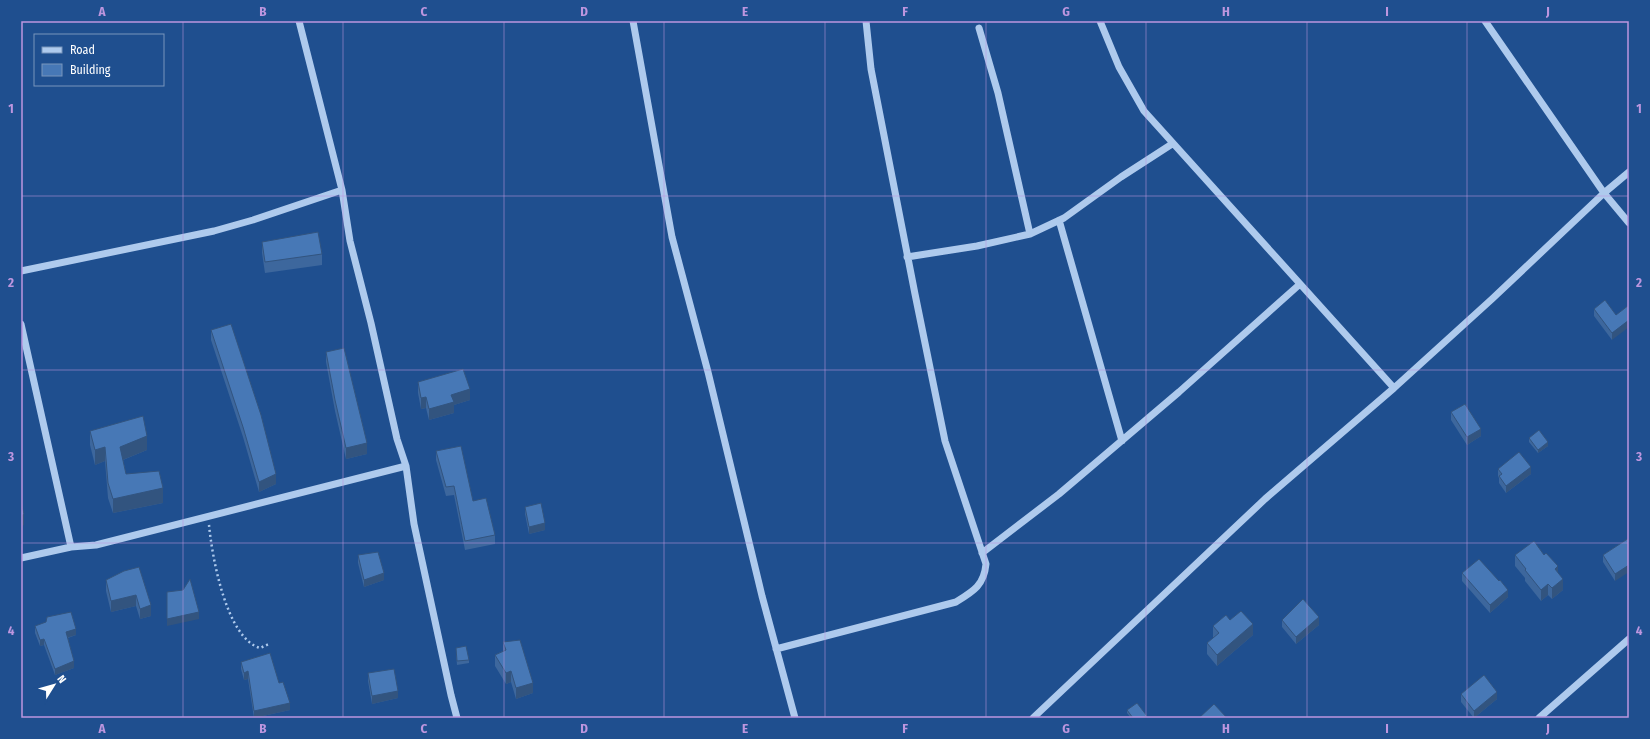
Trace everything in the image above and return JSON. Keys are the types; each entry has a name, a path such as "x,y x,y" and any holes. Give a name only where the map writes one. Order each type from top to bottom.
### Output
{"street":[{"path":"299,21 342,190 350,241 371,323 397,438 406,466 414,524 457,718"},
{"path":"632,21 672,237 708,372 776,649 795,718"},
{"path":"776,649 956,602 974,591 985,576 986,564 946,441 907,257 871,70 866,21"},
{"path":"1100,21 1119,67 1144,111 1172,144 1394,388"},
{"path":"1485,21 1604,193 1629,223"},
{"path":"980,28 998,93 1030,234"},
{"path":"907,257 977,246 1030,234 1059,220 1172,144"},
{"path":"1033,718 1266,499 1394,388 1492,299 1604,193 1629,172"},
{"path":"21,271 214,231 342,190"},
{"path":"1059,220 1122,441"},
{"path":"982,553 1059,494 1122,441 1300,284"},
{"path":"21,324 71,547"},
{"path":"21,558 71,547 96,545 406,466"},
{"path":"1539,718 1629,639"}],"path":[{"path":"208,517 210,542 224,602 228,612 242,634 251,644 260,648 269,644"}],"building":[{"path":"318,232 322,254 265,262 262,242"},
{"path":"1605,300 1616,315 1629,305 1629,320 1612,333 1594,309"},
{"path":"231,324 261,415 276,474 259,482 243,427 211,330"},
{"path":"344,348 367,443 346,448 326,352"},
{"path":"463,369 470,389 451,395 454,402 429,409 426,397 421,398 418,382"},
{"path":"1465,404 1481,429 1467,437 1451,412"},
{"path":"143,416 147,436 120,447 126,474 159,471 163,488 113,499 108,483 105,447 95,450 90,431"},
{"path":"1539,430 1548,442 1538,450 1529,438"},
{"path":"461,446 473,501 486,498 495,535 465,541 454,486 446,487 436,451"},
{"path":"1519,452 1531,467 1506,486 1499,476 1502,474 1498,469"},
{"path":"21,503 24,514 21,516"},
{"path":"541,503 545,523 529,527 525,507"},
{"path":"1629,538 1629,565 1615,574 1603,555"},
{"path":"1534,541 1544,555 1546,553 1558,566 1555,569 1563,579 1552,588 1548,584 1541,590 1515,555"},
{"path":"378,552 384,573 364,580 358,555"},
{"path":"1479,559 1508,590 1490,605 1462,573"},
{"path":"139,567 151,605 140,609 136,595 111,601 106,580 124,571"},
{"path":"190,579 199,612 167,619 167,592 183,590"},
{"path":"1303,599 1319,617 1296,637 1282,620"},
{"path":"1241,611 1253,624 1217,655 1207,643 1219,633 1213,626 1226,615 1230,620"},
{"path":"71,612 76,629 66,632 74,661 55,669 44,639 40,640 35,626 46,622 47,617"},
{"path":"520,640 533,683 516,688 511,671 506,673 495,655 506,650 503,642"},
{"path":"466,646 469,660 457,661 456,648"},
{"path":"270,653 279,683 283,682 290,703 254,711 248,671 244,673 241,662"},
{"path":"394,669 398,691 372,696 368,673"},
{"path":"1484,675 1497,692 1474,711 1461,694"},
{"path":"1137,703 1147,716 1143,718 1133,718 1127,710"},
{"path":"1214,704 1227,718 1199,718"}]}
